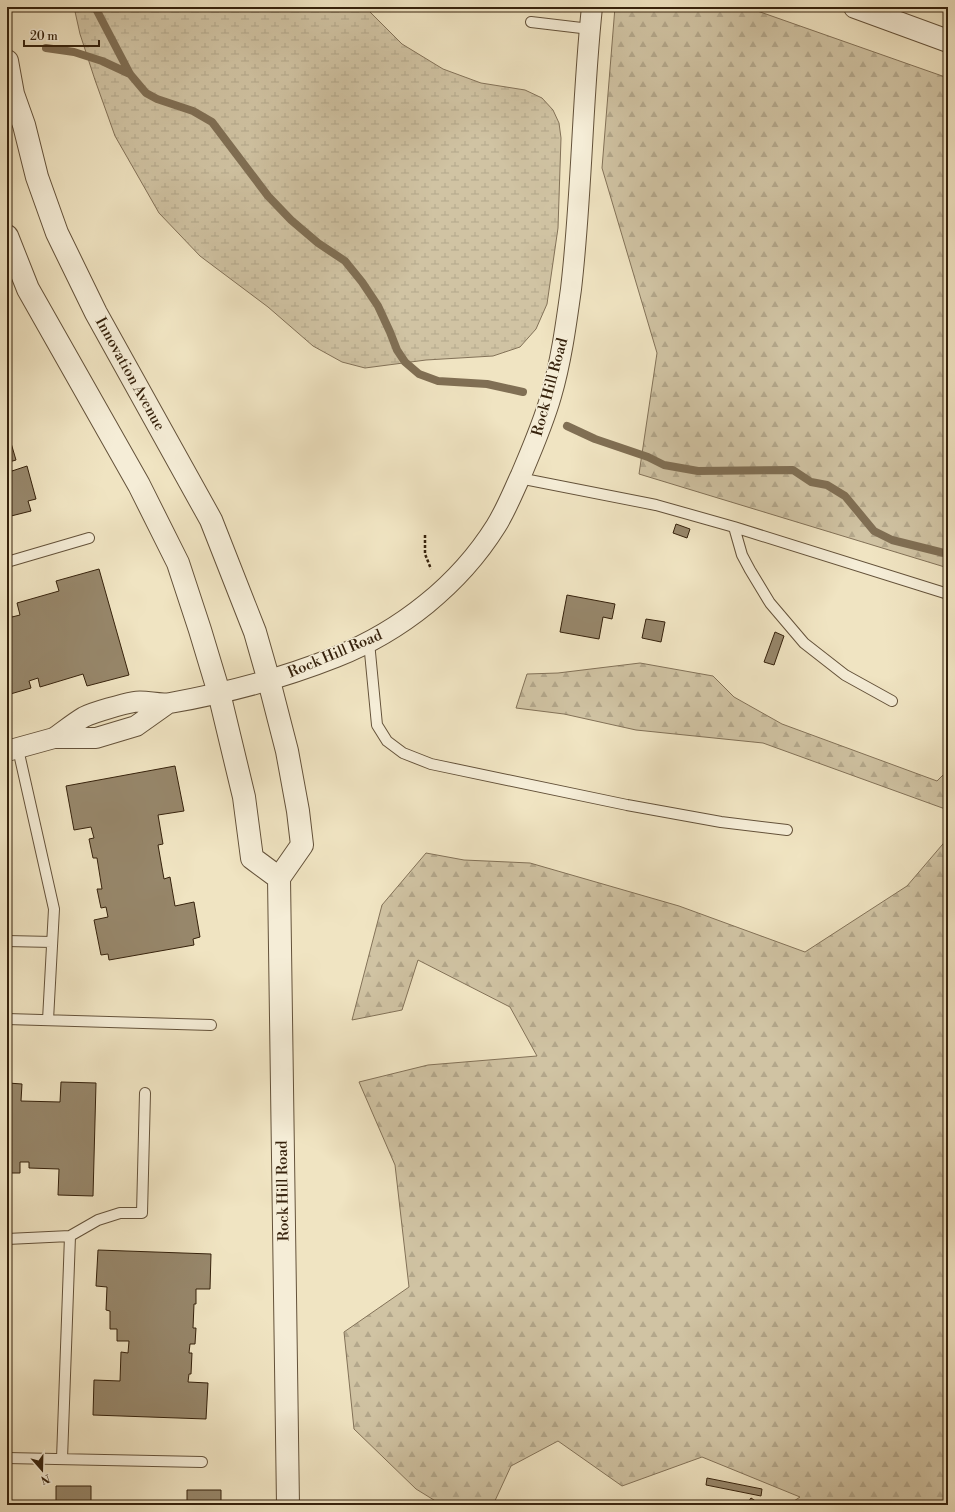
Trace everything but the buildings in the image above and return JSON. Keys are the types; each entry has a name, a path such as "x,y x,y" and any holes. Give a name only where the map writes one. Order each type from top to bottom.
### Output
{"street":[{"name":"Rock Hill Road","path":"12,750 54,738 96,738 136,726 167,704 269,681 336,657 369,642 420,610 470,561 495,527 509,502 538,435 552,394 566,328 574,262 586,68 592,7"},
{"path":"855,7 948,41"},
{"name":"Innovation Avenue","path":"7,61 13,94 24,125 38,177 57,233 96,313 211,520 255,632 269,681"},
{"path":"7,236 28,289 139,486 178,563 219,693 244,797 252,858 279,878"},
{"name":"Rock Hill Road","path":"269,681 287,751 298,811 302,845 279,878 288,1505"}],"lane":[{"path":"531,22 590,29"},
{"path":"519,478 656,505 734,527 948,594"},
{"path":"734,527 742,555 750,570 770,603 804,643 845,675 892,701"},
{"path":"7,562 89,538"},
{"path":"369,642 377,725 387,741 403,753 431,764 627,805 721,822 787,830"},
{"path":"12,750 54,909 48,1020"},
{"path":"7,941 52,942"},
{"path":"7,1019 211,1025"},
{"path":"7,1239 70,1236 98,1220 120,1214 142,1213 145,1093"},
{"path":"62,1459 70,1236"},
{"path":"7,1458 202,1462"}],"path":[{"path":"425,535 425,554 432,571 443,589"}],"green space":[{"path":"74,7 365,7 402,44 443,69 481,83 525,90 542,98 553,110 559,123 561,138 558,228 547,304 536,329 520,347 493,356 426,360 365,368 342,362 313,346 268,307 200,256 159,213 115,136 80,34"},
{"path":"615,7 746,7 948,78 948,568 639,474 657,353 602,168"},
{"path":"640,663 713,676 734,697 782,724 937,781 948,770 948,810 763,743 636,730 564,714 516,708 527,674 558,673"},
{"path":"948,838 948,1505 788,1505 800,1497 702,1457 622,1486 558,1441 511,1466 493,1505 442,1505 416,1489 354,1429 344,1332 409,1287 395,1165 359,1082 428,1065 537,1056 510,1007 418,960 402,1010 352,1020 382,905 426,853 464,860 530,863 679,906 805,952 907,886"}],"waterway":[{"path":"95,7 130,74 146,93 157,99 193,111 212,122 268,196 291,220 318,243 345,261 362,282 378,306 397,350 405,362 419,374 438,381 487,384 523,392"},
{"path":"46,48 74,52 102,61 130,74"},
{"path":"567,426 595,439 648,457 664,465 698,471 793,470 811,482 827,485 845,496 874,531 892,540 948,554"}]}
